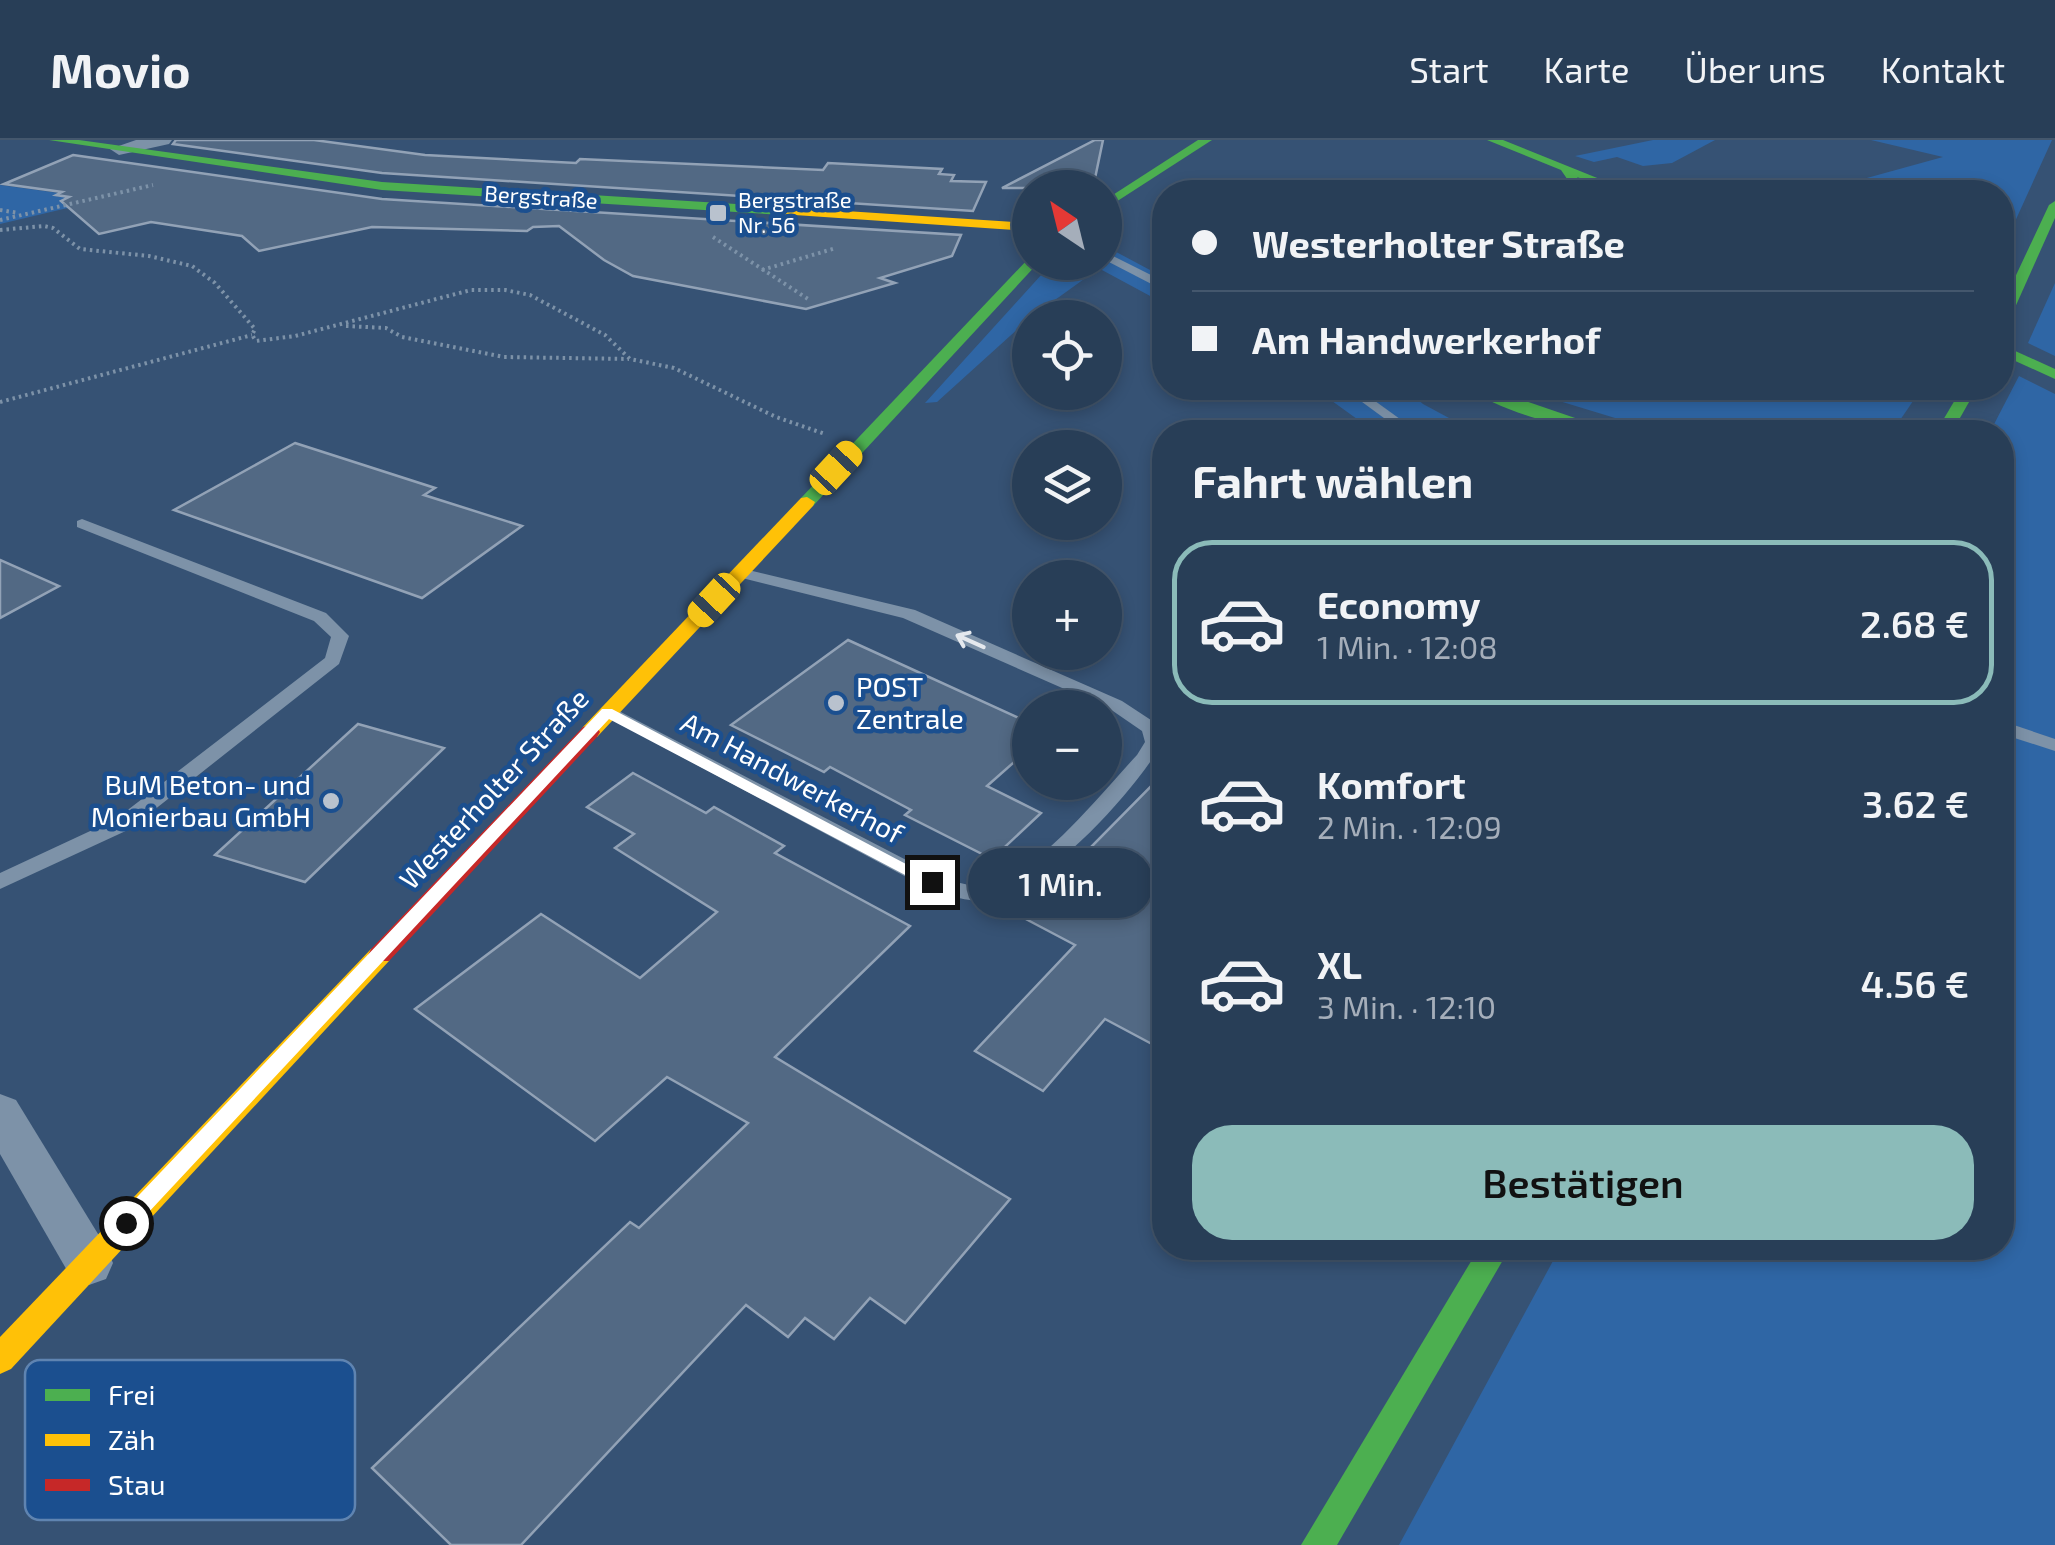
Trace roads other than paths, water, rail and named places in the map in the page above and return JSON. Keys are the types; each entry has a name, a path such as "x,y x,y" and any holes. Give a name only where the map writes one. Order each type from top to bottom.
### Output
{"main road":[{"name":"Bergstraße","path":"55,140 382,186 1012,226"},
{"path":"1122,194 1206,140"},
{"path":"1493,140 1596,180"},
{"path":"1564,167 1573,180"},
{"path":"2014,295 2055,205"},
{"name":"Westerholter Straße","path":"0,1358 1017,280"},
{"path":"2014,355 2055,375"},
{"path":"1480,400 1520,420"},
{"path":"1492,400 1566,420"},
{"path":"1318,1545 1488,1260"}],"street":[{"path":"119,149 164,140"},
{"path":"0,1113 88,1262"}],"lane":[{"path":"1122,264 1152,280"},
{"path":"1366,400 1394,420"},
{"path":"0,882 123,824 333,660 340,636 320,616 82,524"},
{"name":"Am Handwerkerhof","path":"740,572 908,614 1116,705 1151,728 1152,733"},
{"name":"Am Handwerkerhof","path":"607,712 932,882 961,891 988,893 1018,882 1044,861 1144,759 1152,745"},
{"path":"2014,731 2055,745"}],"place":[{"name":"Bergstraße Nr. 56","path":"718,213"},
{"name":"POST Zentrale","path":"836,703"},
{"name":"BuM Beton- und Monierbau GmbH","path":"331,801"}]}
